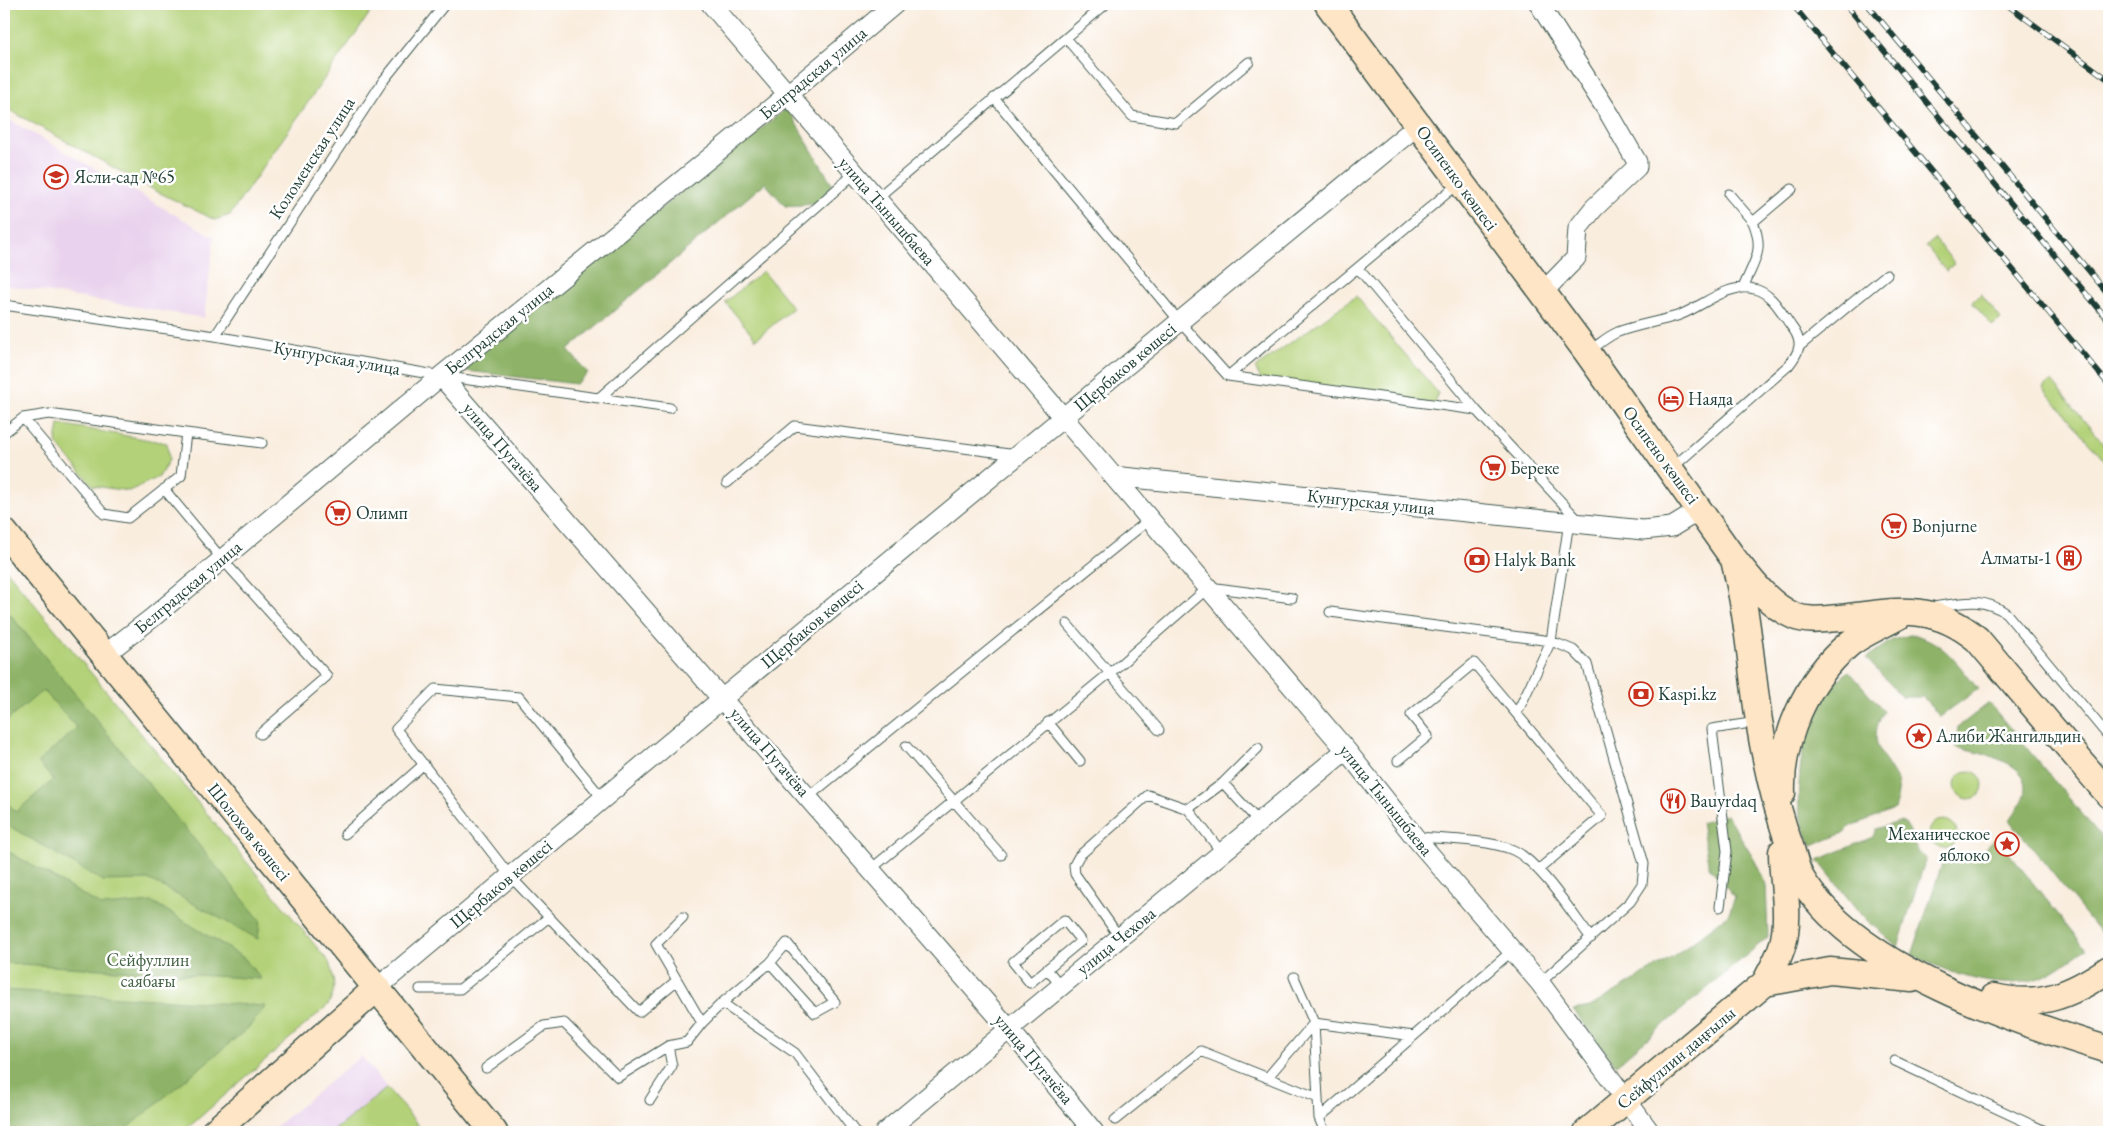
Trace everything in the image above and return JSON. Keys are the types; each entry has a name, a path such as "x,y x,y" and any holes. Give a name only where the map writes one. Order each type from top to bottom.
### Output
{"main road":[{"name":"Осипенко көшесі","path":"1328,4 1587,352"},
{"name":"Осипено көшесі","path":"1587,352 1733,558 1770,600 1796,617 1821,620 1908,610 1940,616 1960,625 1977,639 2109,795"},
{"name":"Шолохов көшесі","path":"4,532 494,1132"},
{"path":"1733,558 1746,619 1759,722 1782,825 1801,877 1827,911 1853,935 1884,957 1930,982 1971,1001 2109,1050"},
{"path":"1782,825 1781,780 1789,738 1810,691 1828,667 1850,644 1908,610"},
{"name":"Сейфуллин даңғылы","path":"1587,1132 1626,1102 1765,983 1778,958 1785,933 1786,893 1782,861 1782,825"},
{"path":"1765,983 1830,971 1866,973 1930,982 2009,1001 2031,1003 2069,993 2109,969"},
{"name":"Щербаков көшесі","path":"214,1132 376,988"},
{"path":"2083,1042 2109,1055"}],"street":[{"name":"улица Тынышбаева","path":"710,4 1065,418"},
{"name":"Белградская улица","path":"104,654 152,618 441,376 896,4"},
{"path":"1539,4 1560,33 1637,162 1636,167 1594,208 1578,228 1576,258 1542,293"},
{"name":"Щербаков көшесі","path":"376,988 722,698 1017,455 1065,418 1418,125"},
{"name":"улица Пугачёва","path":"441,376 808,796 1009,1029 1094,1132"},
{"path":"1065,418 1113,476"},
{"name":"улица Тынышбаева","path":"1113,476 1346,750 1414,836 1513,950 1540,983 1650,1132"},
{"name":"Кунгурская улица","path":"1113,476 1644,530 1662,529 1680,523 1700,510"},
{"name":"улица Чехова","path":"885,1132 1346,750"}],"lane":[{"name":"Коломенская улица","path":"215,336 383,81 445,4"},
{"path":"877,198 1106,4"},
{"path":"1066,38 1132,116 1176,123 1250,62"},
{"path":"994,98 1180,322 1228,376 1476,410"},
{"path":"599,398 854,174"},
{"path":"1228,376 1460,183"},
{"path":"1753,222 1792,189"},
{"path":"1729,194 1753,222 1760,238 1758,251 1743,288"},
{"path":"1358,268 1476,410 1576,523 1551,641 1517,713"},
{"path":"1801,345 1886,274"},
{"path":"1587,352 1616,333 1679,316 1728,291 1743,288 1755,289 1770,297 1799,336 1801,345 1798,355 1789,365 1671,469"},
{"name":"Кунгурская улица","path":"4,305 215,336 441,376 670,408"},
{"path":"4,434 23,418 49,414 262,443"},
{"path":"23,418 104,514 128,518 181,476 186,433"},
{"path":"728,484 795,426 1017,455"},
{"path":"164,489 222,559 327,676 260,734"},
{"path":"808,796 1150,519"},
{"path":"871,869 1109,673 1209,587 1292,598"},
{"path":"1908,610 1971,602 1993,604 2014,622 2109,738"},
{"path":"1330,612 1551,641 1573,650 1587,664 1644,864 1642,884 1637,894 1540,983"},
{"path":"1067,624 1158,730"},
{"path":"1398,761 1428,736 1411,715 1474,662 1602,816 1538,870"},
{"path":"602,799 519,697 435,689 396,729 510,876 639,1012 676,981"},
{"path":"1048,722 1080,761"},
{"path":"1720,907 1727,851 1712,729 1759,722"},
{"path":"906,746 1001,855"},
{"path":"1188,809 1223,783 1258,748"},
{"path":"344,834 424,764"},
{"path":"1223,783 1259,822"},
{"path":"1120,938 1077,878 1074,870 1076,861 1148,795 1188,809 1222,853"},
{"path":"1414,836 1499,846 1523,856 1538,870 1591,938"},
{"path":"683,916 656,944 702,1023"},
{"path":"420,989 460,989 549,917"},
{"path":"1064,920 1081,941 1047,969 1030,983 1013,962 1064,920"},
{"path":"486,1068 544,1026 564,1023 618,1077 668,1046 687,1042 702,1023 722,1003 770,963 787,943 835,1002 815,1013 770,963"},
{"path":"1319,1118 1513,950"},
{"path":"1047,969 1062,986"},
{"path":"1294,977 1314,1023 1319,1118 1325,1132"},
{"path":"722,1003 795,1053 856,1132"},
{"path":"1314,1023 1414,1036"},
{"path":"1267,1078 1314,1023"},
{"path":"650,1100 672,1066 668,1046"},
{"path":"1115,1120 1201,1051 1318,1098"},
{"path":"1895,1061 2047,1132"}],"shaded area":[{"name":"Ясли-сад №65","path":"4,117 214,237 204,318 4,285"},
{"path":"361,1056 424,1132 269,1132"}],"green space":[{"path":"4,4 376,4 230,215 215,220 156,191 4,107"},
{"path":"787,108 832,184 818,204 785,206 765,183 568,350 588,373 576,384 458,370"},
{"path":"1935,239 1955,264 1946,271 1926,246"},
{"path":"763,271 793,308 756,339 725,302"},
{"path":"1981,294 2001,319 1992,326 1972,302"},
{"path":"1356,296 1438,393 1435,404 1262,381 1255,368"},
{"path":"2052,381 2109,451 2108,465 2043,388"},
{"path":"59,424 167,443 169,460 159,477 129,491 93,486 56,443"},
{"name":"Сейфуллин саябағы","path":"4,567 329,962 334,989 328,1005 183,1132 4,1132"},
{"path":"4,607 260,920 258,939 150,880 103,881 4,823 4,799 16,812 53,780 38,762 77,728 43,690 4,723"},
{"path":"1910,635 1931,641 1940,647 1956,662 1978,689 1940,717 1923,697 1902,697 1866,658 1892,640"},
{"path":"1849,671 1884,711 1877,727 1876,741 1897,781 1897,798 1894,809 1849,827 1846,832 1812,846 1800,814 1798,792 1802,756 1809,728 1820,703 1837,681"},
{"path":"1989,703 2109,846 2109,928 2102,935 2010,820 2023,801 2026,792 2024,778 2009,764 1998,759 1955,748 1958,727"},
{"path":"1969,771 1979,775 1983,785 1979,795 1969,799 1959,795 1955,785 1959,775"},
{"path":"1727,815 1755,861 1766,885 1768,937 1616,1065 1573,1010 1590,1007 1676,955 1728,915 1735,897 1709,867 1701,823"},
{"path":"1943,820 1953,824 1957,834 1953,844 1943,848 1933,844 1929,834 1933,824"},
{"path":"1899,822 1904,824 1910,831 1916,847 1926,858 1898,947 1862,916 1818,860 1873,837 1876,829"},
{"path":"1996,837 2086,949 2043,977 2020,982 1988,982 1941,968 1912,955 1943,861 1960,861 1973,857"},
{"path":"4,849 102,906 153,902 244,958 261,979 4,963"},
{"path":"4,990 266,1006 248,1028 122,1132 4,1132"},
{"path":"387,1088 424,1132 332,1132"}],"railway":[{"path":"1792,4 2109,385"},
{"path":"1845,4 2109,321"},
{"path":"1867,4 2109,295"},
{"path":"2006,4 2109,80"}],"place":[{"name":"Ясли-сад №65","path":"56,177"},
{"name":"Наяда","path":"1671,399"},
{"name":"Береке","path":"1493,468"},
{"name":"Олимп","path":"338,513"},
{"name":"Bonjurne","path":"1894,526"},
{"name":"Алматы-1","path":"2069,558"},
{"name":"Halyk Bank","path":"1477,560"},
{"name":"Kaspi.kz","path":"1641,694"},
{"name":"Алиби Жангильдин","path":"1919,736"},
{"name":"Bauyrdaq","path":"1673,801"},
{"name":"Механическое яблоко","path":"2007,844"}]}
